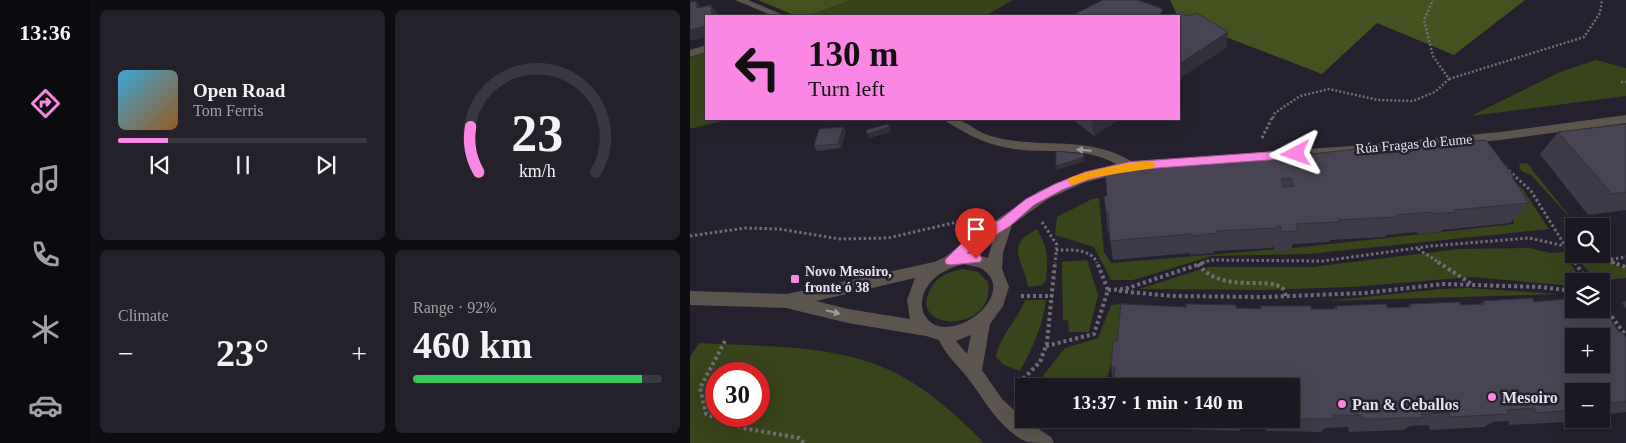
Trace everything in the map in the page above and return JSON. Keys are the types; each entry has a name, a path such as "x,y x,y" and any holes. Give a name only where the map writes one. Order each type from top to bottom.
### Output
{"street":[{"path":"740,0 779,15"},
{"path":"746,15 752,4"},
{"path":"690,54 705,48"},
{"name":"Rúa Fragas do Eume","path":"951,260 967,246 1006,222 1030,202 1067,183 1094,173 1129,166 1500,136 1626,119"},
{"path":"953,120 983,138 1014,145 1087,149 1112,156 1129,166"},
{"path":"995,270 996,252 1006,222"},
{"path":"690,298 786,301 848,316 926,329 944,334 958,334 984,321 993,311 1002,289 1000,279 995,270 987,263 976,259 964,258 951,260 936,267 786,301"},
{"path":"926,329 918,321 914,310 914,299 918,287 936,267"},
{"path":"973,372 977,342 984,321"},
{"path":"944,334 952,348 973,372 996,405 1020,427 1045,443"}],"path":[{"path":"1433,0 1424,20 1433,56 1449,79"},
{"path":"1262,138 1275,113 1300,96 1329,89 1378,100 1413,101 1435,92 1449,79 1584,37 1600,13 1602,0"},
{"path":"1498,161 1531,191 1582,273"},
{"path":"690,236 745,228 779,229 840,239 888,238 988,216"},
{"path":"1024,378 1040,362 1046,346 1053,296 1057,245 1050,231 1042,222"},
{"path":"1108,290 1125,289 1211,260 1323,261 1417,248 1529,238 1564,244"},
{"path":"1417,248 1473,285"},
{"path":"1046,346 1094,334 1108,290 1095,258 1080,250 1056,250"},
{"path":"1610,259 1626,257"},
{"path":"1610,261 1626,267"},
{"path":"1198,264 1208,275 1228,280 1276,285 1283,289 1286,296"},
{"path":"1108,290 1171,296 1286,296 1365,293 1443,284 1540,288 1565,291"},
{"path":"1021,296 1053,296"},
{"path":"1610,314 1626,336"},
{"path":"725,341 700,388 706,414 743,428 799,438 804,443"}],"green space":[{"path":"758,0 852,0 810,15 794,15"},
{"path":"853,0 1013,0 987,15 810,15"},
{"path":"1170,0 1525,0 1454,55 1377,23 1322,74 1180,19 1180,15 1177,15"},
{"path":"705,52 705,120 726,120 690,129 690,58"},
{"path":"1596,60 1626,68 1626,96 1471,116 1560,72"},
{"path":"1491,161 1522,188 1549,229 1308,254 1212,256 1133,280 1111,280 1094,247 1055,235 1057,217 1092,199 1099,198 1104,252 1111,263 1302,247 1514,224 1511,209"},
{"path":"1527,163 1571,218 1531,175 1521,171 1519,164"},
{"path":"1037,229 1044,242 1047,254 1046,281 1042,285 1028,287 1018,248 1021,241 1027,235"},
{"path":"1529,248 1551,253 1564,252 1565,263 1570,263 1576,273 1565,273 1565,285 1471,277 1350,287 1263,290 1139,289 1208,267 1312,267 1458,249"},
{"path":"1087,260 1098,295 1089,332 1069,332 1068,320 1063,321 1062,262"},
{"path":"1581,263 1608,263 1626,269 1626,278 1610,280 1610,273 1589,273"},
{"path":"963,269 978,272 988,282 987,299 979,311 967,319 953,321 940,319 930,313 926,303 931,288 937,280 945,275"},
{"path":"1468,288 1560,294 1327,301 1441,289"},
{"path":"1025,300 1046,300 1036,337 1020,371 1004,365 996,357 1001,342"},
{"path":"1127,303 1107,378 1041,378 1065,348 1098,338 1111,305"},
{"path":"699,343 823,351 881,366 929,394 958,417 984,443 690,443 690,357"}],"building":[{"path":"1103,0 1138,0 1163,9 1160,14 1162,15 1073,15"},
{"path":"696,1 697,8 711,5 712,15 705,15 705,26 690,30 690,2"},
{"path":"1181,12 1188,16 1197,13 1228,32 1180,63 1180,15 1174,15"},
{"path":"888,124 889,127 867,134 866,130"},
{"path":"1626,124 1626,192 1612,194 1558,132"},
{"path":"843,127 838,144 814,146 819,129"},
{"path":"1486,140 1514,177 1512,177 1529,203 1455,210 1456,212 1433,214 1432,212 1397,215 1398,217 1296,224 1298,231 1282,232 1280,226 1278,226 1278,228 1217,231 1217,233 1192,236 1192,234 1110,241 1108,212 1106,212 1104,196 1107,196 1105,171 1202,161 1202,163 1257,157 1290,156 1289,154 1311,152 1312,154 1365,148 1365,150","holes":["1291,178 1294,186 1283,187 1281,179"]},
{"path":"1056,151 1083,154 1084,157 1056,166"},
{"path":"1532,298 1534,302 1565,299 1565,318 1610,318 1619,332 1622,332 1626,337 1626,402 1610,403 1610,383 1565,383 1565,411 1536,413 1534,408 1507,410 1509,414 1450,417 1449,413 1421,414 1422,418 1363,419 1362,415 1333,415 1334,419 1300,419 1300,378 1114,378 1115,367 1111,367 1113,341 1117,341 1121,304 1186,307 1186,304 1236,305 1236,308 1261,309 1261,306 1311,306 1311,309 1337,309 1336,306 1386,304 1387,308 1411,307 1410,304 1459,302 1461,305 1485,304 1484,301"}],"slow traffic":[{"path":"1072,181 1094,173 1129,166 1150,165"}],"place":[{"name":"Novo Mesoiro, fronte ó 38","path":"795,279"},
{"name":"Mesoiro","path":"1492,397"},
{"name":"Pan & Ceballos","path":"1342,404"}],"route":[{"path":"976,259 951,260 967,246 1006,222 1030,202 1075,179 1129,166 1296,154"}]}
